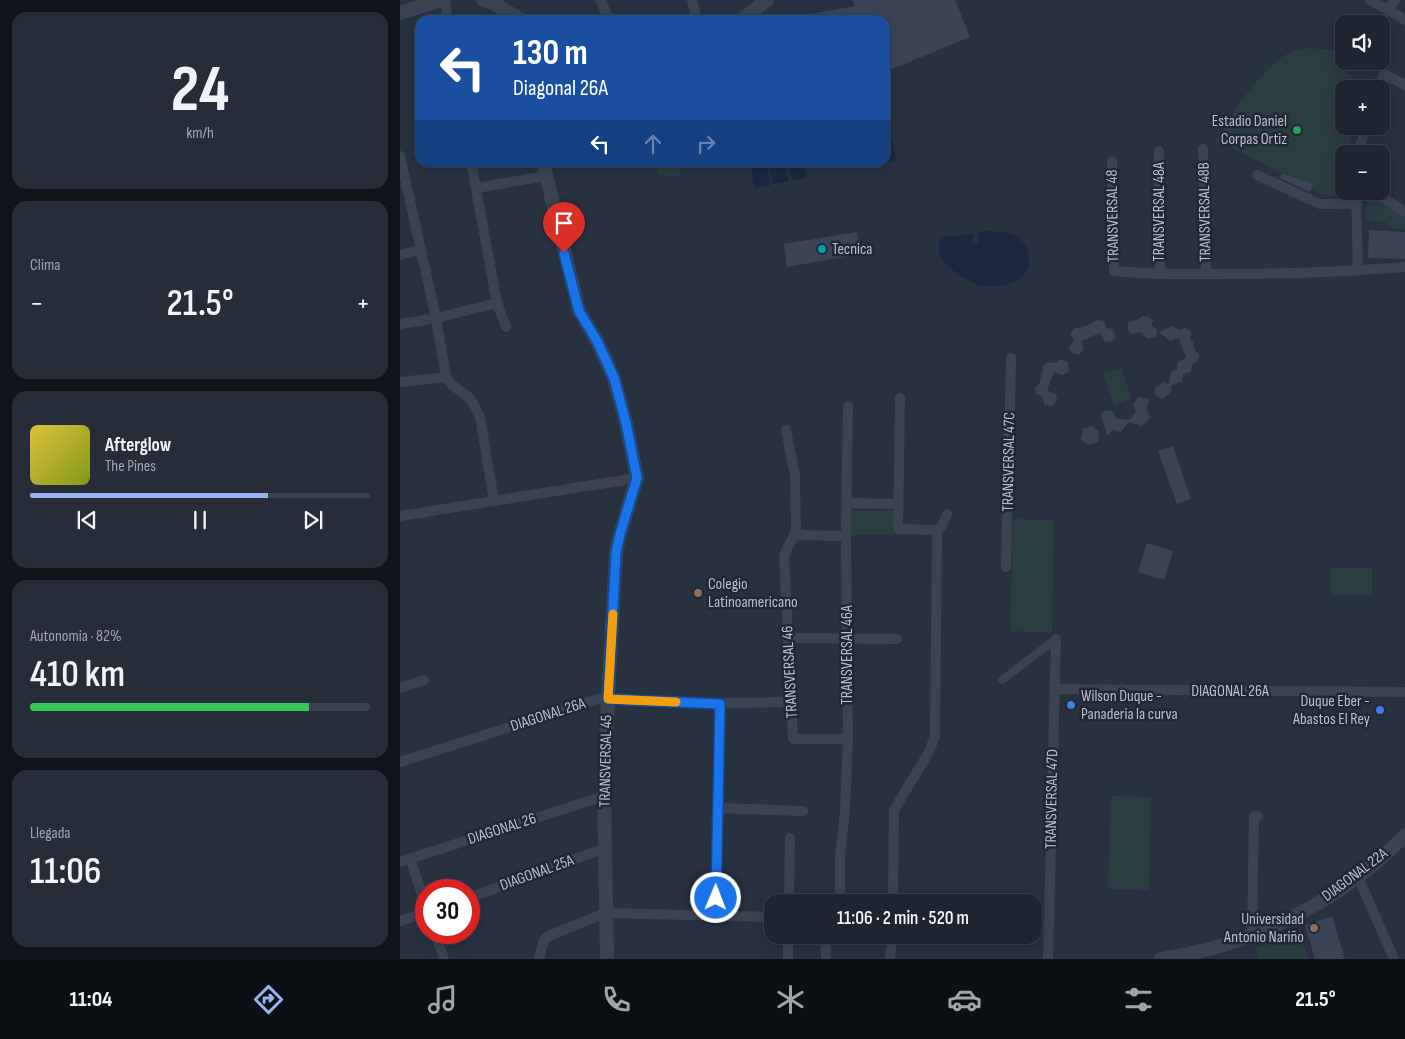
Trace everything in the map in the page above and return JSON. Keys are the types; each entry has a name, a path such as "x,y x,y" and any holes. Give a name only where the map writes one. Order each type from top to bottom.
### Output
{"street":[{"path":"400,13 441,0"},
{"path":"445,0 447,15"},
{"path":"482,0 493,3 510,15"},
{"path":"600,0 608,15"},
{"path":"692,0 696,15"},
{"path":"748,15 767,0"},
{"path":"1370,0 1405,20"},
{"path":"1388,10 1395,0"},
{"path":"1382,80 1384,74 1405,85"},
{"name":"TRANSVERSAL 48B","path":"1203,150 1206,274"},
{"name":"TRANSVERSAL 48A","path":"1159,152 1160,273"},
{"path":"400,156 436,318 446,376 452,385 470,398 480,417 494,501"},
{"name":"TRANSVERSAL 48","path":"1112,161 1114,271 1160,273"},
{"path":"473,167 497,303 506,327"},
{"path":"476,188 544,169"},
{"name":"TRANSVERSAL 45","path":"544,169 579,311 597,341 614,378 626,423 637,478 616,553 604,796 607,959"},
{"path":"1257,175 1320,204 1357,204"},
{"path":"1357,200 1358,271"},
{"path":"1386,200 1405,212"},
{"path":"400,255 421,250"},
{"path":"1160,273 1358,271 1405,267"},
{"path":"400,324 436,318 497,303"},
{"name":"TRANSVERSAL 47C","path":"1006,567 1011,358"},
{"path":"400,382 446,376"},
{"path":"900,398 898,529 937,530"},
{"name":"TRANSVERSAL 46A","path":"840,894 840,856 845,811 848,739 846,536 848,406"},
{"name":"TRANSVERSAL 46","path":"786,430 795,476 796,535 784,556 793,739 848,739"},
{"path":"400,516 637,478"},
{"path":"847,503 898,504"},
{"path":"893,894 894,810 929,752 935,736 937,530 944,523 946,514"},
{"path":"796,535 846,536"},
{"path":"788,638 897,639"},
{"path":"1002,680 1056,639"},
{"name":"TRANSVERSAL 47D","path":"1048,959 1056,639"},
{"path":"400,688 424,680"},
{"name":"DIAGONAL 26A","path":"1055,689 1405,692"},
{"name":"DIAGONAL 26A","path":"400,762 586,702 608,699 720,704 790,702"},
{"path":"716,916 720,704"},
{"name":"DIAGONAL 26","path":"405,860 604,796"},
{"path":"718,808 803,810"},
{"path":"1252,934 1254,816 1258,816"},
{"name":"DIAGONAL 22A","path":"1161,959 1207,954 1308,910 1358,877 1405,834"},
{"path":"789,894 790,838"},
{"name":"DIAGONAL 25A","path":"480,894 605,848"},
{"path":"405,860 415,882"},
{"path":"1358,877 1394,959"},
{"path":"539,959 544,940 549,936 605,913 764,917"},
{"path":"400,922 415,917"},
{"path":"432,959 444,957 439,944"},
{"path":"788,944 788,959"},
{"path":"825,944 826,959"},
{"path":"890,959 891,944"}],"green space":[{"name":"Estadio Daniel Corpas Ortiz","path":"1304,48 1335,50 1335,70 1347,70 1347,74 1360,80 1335,80 1335,135 1352,135 1350,145 1335,145 1334,195 1328,196 1311,190 1313,184 1282,174 1231,147 1215,142 1253,86 1265,72 1290,52"},
{"path":"657,167 680,167 680,176 657,175"},
{"path":"1367,200 1377,200 1405,218 1405,229 1394,229 1385,222 1366,221"},
{"path":"1121,368 1132,398 1114,405 1103,374"},
{"path":"850,511 893,511 894,535 850,535"},
{"path":"1013,519 1054,520 1052,633 1010,631"},
{"path":"1330,568 1372,568 1372,595 1330,595"},
{"path":"1111,796 1151,797 1149,890 1108,889"},
{"path":"1299,932 1309,959 1259,959 1256,948"}],"water":[{"path":"890,139 892,139 896,160 890,162"},
{"path":"751,167 768,167 771,185 754,188"},
{"path":"770,167 786,167 789,181 773,184"},
{"path":"789,167 805,167 807,178 792,181"},
{"path":"991,231 1014,235 1025,245 1029,264 1026,272 1012,283 993,286 975,284 948,266 939,253 942,237 973,234 973,243 978,243 979,232"}],"building":[{"path":"852,0 955,0 970,37 890,70 890,15 806,15 855,6"},
{"path":"1282,173 1313,184 1310,192 1280,178"},
{"path":"1369,230 1405,232 1405,259 1368,258"},
{"name":"Tecnica","path":"857,232 860,254 787,267 784,244"},
{"path":"1142,316 1150,317 1153,321 1151,325 1158,330 1155,337 1147,339 1141,332 1131,334 1127,329 1129,322 1137,320"},
{"path":"1096,320 1104,321 1106,328 1113,329 1116,337 1111,342 1104,341 1100,333 1081,341 1084,349 1079,355 1071,353 1069,347 1074,341 1070,333 1075,328 1080,328"},
{"path":"1172,326 1179,330 1185,328 1191,332 1190,340 1193,341 1194,349 1199,355 1198,361 1192,364 1191,372 1183,374 1182,381 1171,386 1172,391 1162,399 1156,396 1154,389 1163,382 1169,384 1171,371 1177,369 1178,362 1186,358 1179,338 1170,341 1159,332"},
{"path":"1061,359 1068,362 1069,371 1063,375 1054,372 1047,391 1056,394 1057,401 1051,406 1044,404 1043,397 1036,394 1035,388 1039,384 1043,366 1048,362 1055,363"},
{"path":"1138,397 1149,399 1147,411 1151,417 1142,426 1129,422 1121,432 1113,430 1107,436 1101,414 1106,410 1114,412 1115,418 1130,420 1136,411 1133,405"},
{"path":"1092,426 1099,432 1098,442 1089,445 1081,440 1083,429"},
{"path":"1173,446 1191,499 1177,504 1158,451"},
{"path":"1147,543 1173,551 1164,580 1138,572"},
{"path":"1332,916 1345,959 1315,959 1305,925"}],"slow traffic":[{"path":"613,614 608,699 676,702"}],"place":[{"name":"Estadio Daniel Corpas Ortiz","path":"1297,130"},
{"name":"Tecnica","path":"822,249"},
{"name":"Colegio Latinoamericano","path":"698,593"},
{"name":"Wilson Duque - Panaderia la curva","path":"1071,705"},
{"name":"Duque Eber - Abastos El Rey","path":"1380,710"},
{"name":"Universidad Antonio Nariño","path":"1314,928"}],"route":[{"path":"564,253 579,311 597,341 614,378 626,423 637,478 616,553 608,699 720,704 716,898"}]}
